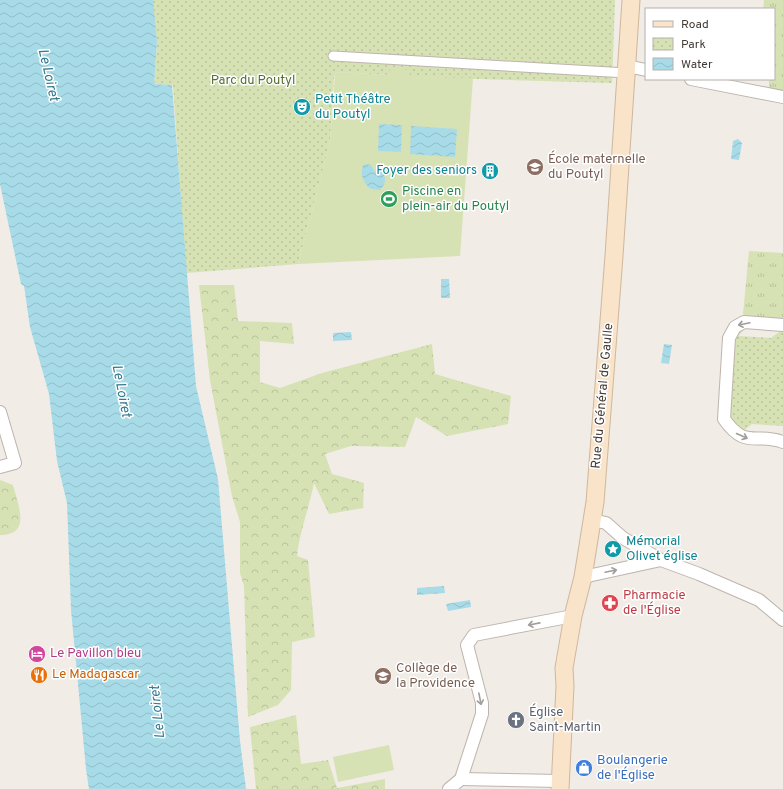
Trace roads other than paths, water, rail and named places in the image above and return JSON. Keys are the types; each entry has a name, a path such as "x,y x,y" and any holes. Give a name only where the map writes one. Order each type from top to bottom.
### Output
{"main road":[{"name":"Rue du Général de Gaulle","path":"560,785 565,686 564,668 573,616 583,576 592,520 627,70 631,0"}],"street":[{"path":"333,56 645,70"},
{"path":"696,80 783,97"},
{"path":"783,325 744,322 735,327 729,338 724,419 732,431 746,439 773,438 783,442"},
{"path":"0,412 15,462 0,467"},
{"path":"592,520 606,522 623,538 641,551 759,600 783,620"},
{"path":"583,576 661,560"},
{"path":"449,789 461,779 482,708 467,644 474,635 573,616"},
{"path":"461,779 560,785"}],"water":[{"name":"Le Loiret","path":"0,0 153,0 157,42 154,84 172,85 196,386 218,479 240,741 246,789 89,789 71,610 67,503 57,461 49,394 30,327 24,286 21,284 0,184"},
{"path":"379,124 402,125 401,152 378,151"},
{"path":"411,126 457,129 455,157 410,154"},
{"path":"738,139 742,143 739,160 731,159 733,141"},
{"path":"363,165 371,165 375,172 378,168 384,175 385,181 380,190 371,189 364,181 362,169"},
{"path":"441,279 449,279 450,298 441,298"},
{"path":"351,332 352,340 333,341 333,333"},
{"path":"664,344 672,345 669,364 661,363"},
{"path":"444,586 445,593 417,595 417,588"},
{"path":"470,600 471,607 448,611 446,604"}],"place":[{"name":"Petit Théâtre du Poutyl","path":"302,107"},
{"name":"École maternelle du Poutyl","path":"535,167"},
{"name":"Foyer des seniors","path":"490,171"},
{"name":"Piscine en plein-air du Poutyl","path":"389,199"},
{"name":"Mémorial Olivet église","path":"613,549"},
{"name":"Pharmacie de l'Église","path":"610,603"},
{"name":"Le Pavillon bleu","path":"37,654"},
{"name":"Le Madagascar","path":"39,675"},
{"name":"Collège de la Providence","path":"383,676"},
{"name":"Église Saint-Martin","path":"516,720"},
{"name":"Boulangerie de l'Église","path":"584,768"}],"park label":[{"name":"Parc du Poutyl","path":"253,81"}]}
